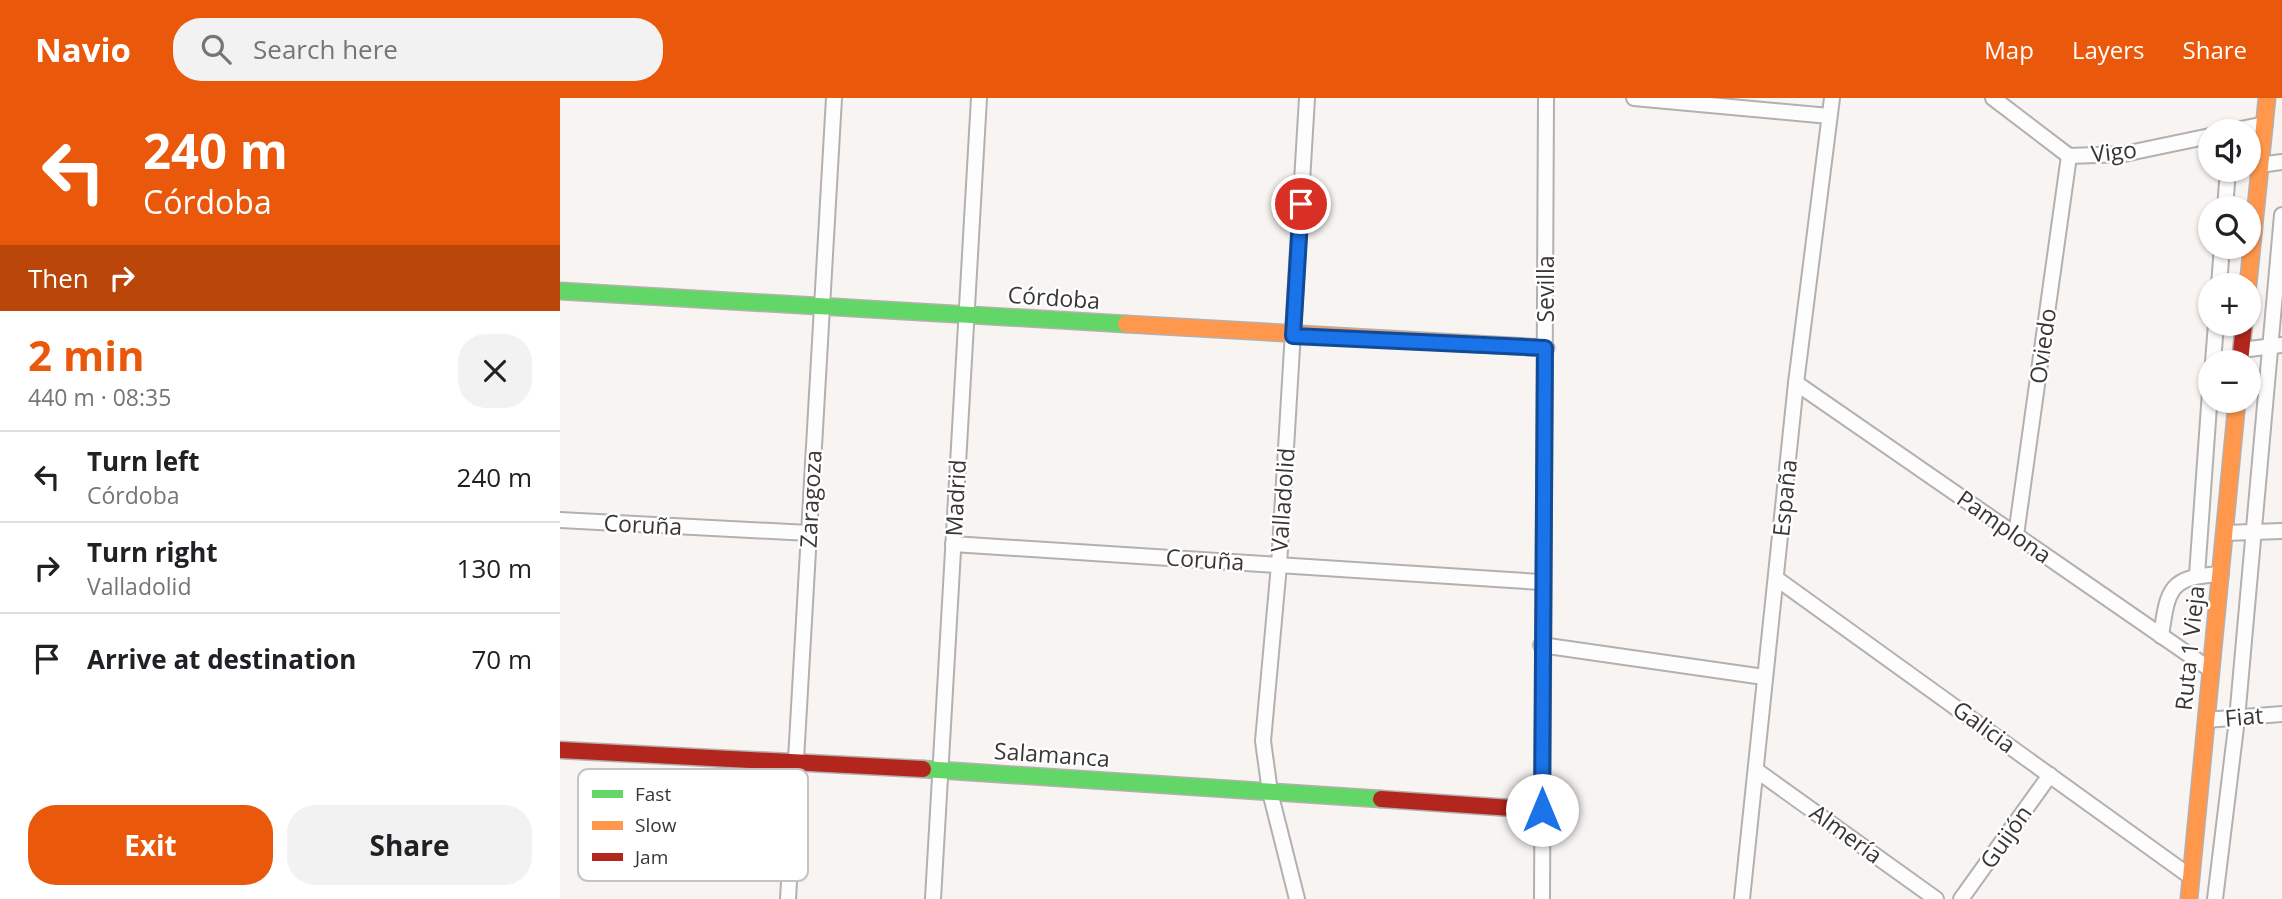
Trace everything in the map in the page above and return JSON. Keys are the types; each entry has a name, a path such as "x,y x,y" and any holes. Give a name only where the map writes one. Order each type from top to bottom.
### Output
{"street":[{"name":"Zaragoza","path":"796,769 834,98"},
{"name":"Madrid","path":"933,899 979,98"},
{"name":"Valladolid","path":"1297,899 1270,792 1263,740 1279,565 1307,98"},
{"name":"Sevilla","path":"1542,899 1541,582 1546,98"},
{"path":"1634,98 1829,116"},
{"name":"España","path":"1742,899 1796,383 1832,98"},
{"name":"Vigo","path":"1993,98 2069,156 2123,154 2198,138"},
{"path":"2261,157 2267,98"},
{"path":"2261,125 2265,124"},
{"name":"Oviedo","path":"2016,535 2069,156"},
{"path":"2261,165 2282,162"},
{"path":"2249,273 2258,182"},
{"path":"2215,899 2237,719 2275,346 2282,215"},
{"name":"Córdoba","path":"560,291 1293,336 1545,348"},
{"name":"Pamplona","path":"1796,383 2211,670"},
{"path":"2197,575 2209,413"},
{"name":"Ruta 1 Vieja","path":"2189,899 2236,413"},
{"name":"Coruña","path":"560,520 809,533"},
{"path":"2225,533 2282,531"},
{"name":"Coruña","path":"953,544 1541,582"},
{"path":"2161,636 2167,595 2182,581 2197,575 2221,574"},
{"name":"Galicia","path":"1777,579 2191,877"},
{"path":"1541,645 1764,677"},
{"name":"Fiat","path":"2206,720 2282,714"},
{"name":"Salamanca","path":"560,750 796,761 1542,810"},
{"name":"Almería","path":"1756,770 1936,899"},
{"name":"Guijón","path":"1961,899 2050,775"},
{"name":"Zaragoza","path":"788,899 789,881"}],"traffic: fast":[{"path":"560,291 1126,324"},
{"path":"923,769 1381,799"}],"traffic: slow":[{"path":"2249,273 2267,98"},
{"path":"1126,324 1546,348"},
{"path":"2189,899 2236,413"}],"traffic: jam":[{"path":"2241,350 2243,336"},
{"path":"560,750 923,769"},
{"path":"1381,799 1542,810"}],"route":[{"path":"1301,204 1293,336 1545,348 1541,582 1542,810"}]}
